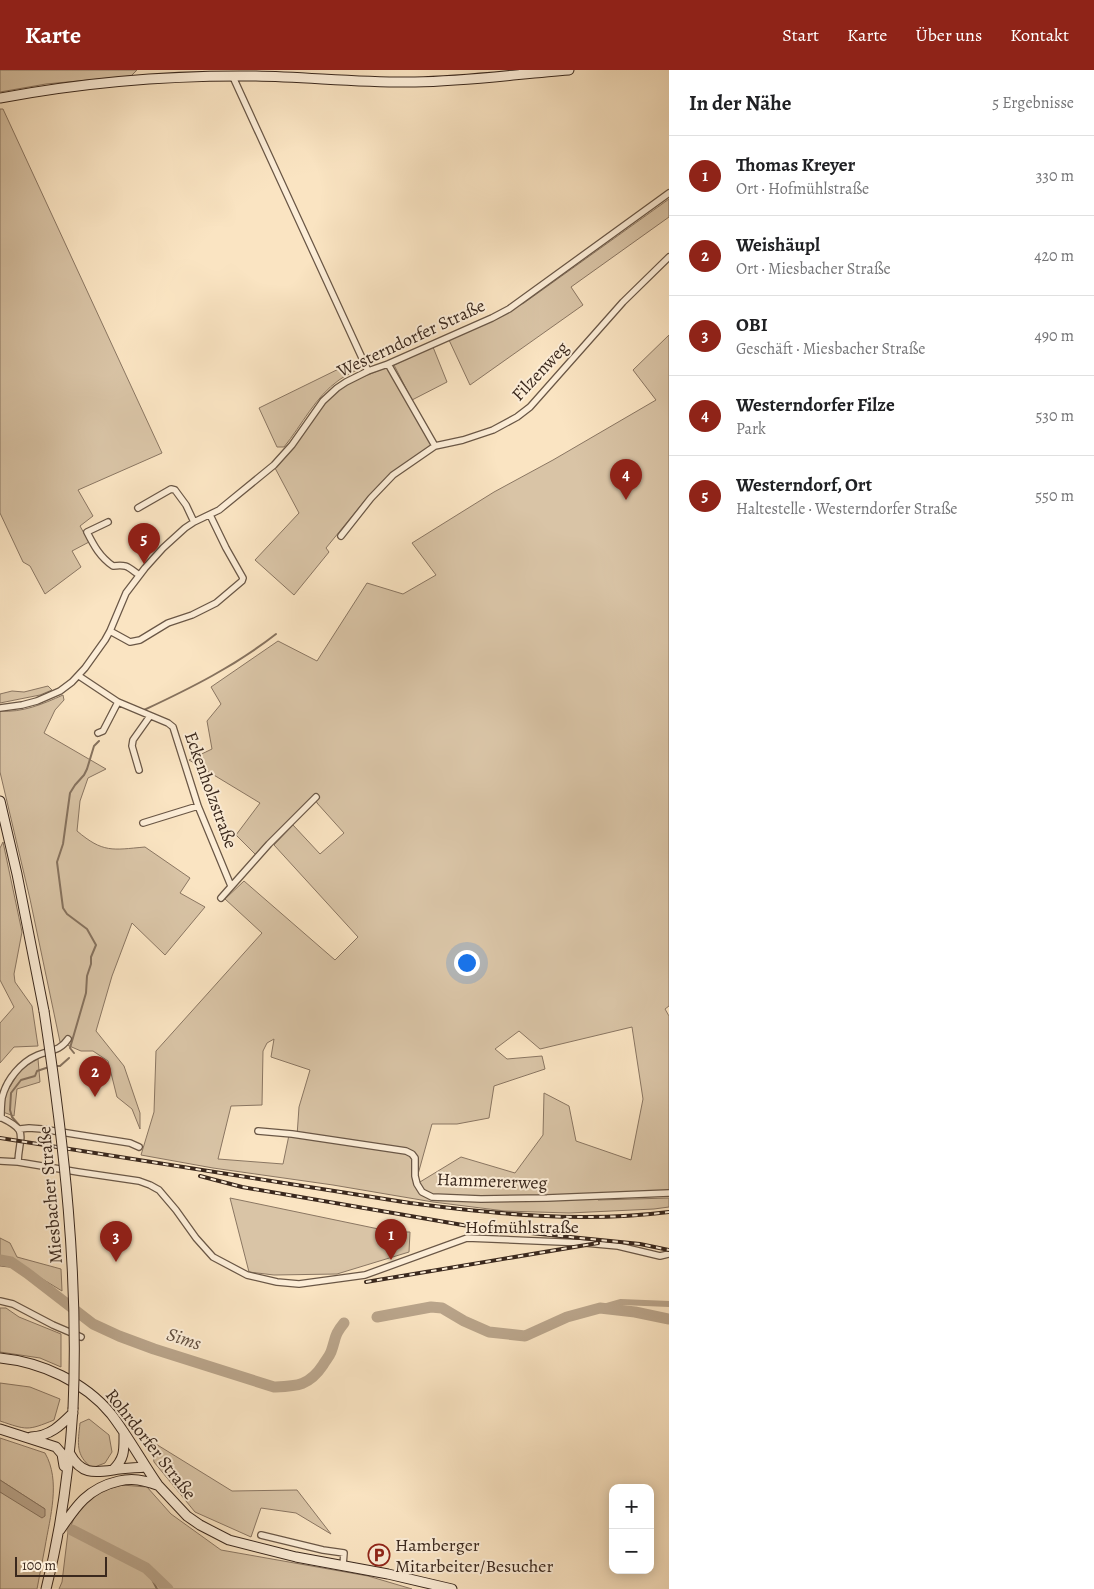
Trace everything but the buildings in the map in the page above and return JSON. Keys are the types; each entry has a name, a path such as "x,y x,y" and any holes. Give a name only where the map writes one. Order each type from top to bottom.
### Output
{"main road":[{"path":"0,98 86,84 183,77 289,74 415,82 474,79 570,70"},
{"name":"Miesbacher Straße","path":"0,801 21,892 44,1011 62,1139 73,1269 75,1317 70,1454 64,1501 46,1589"},
{"name":"Rohrdorfer Straße","path":"0,1358 37,1366 53,1372 73,1382 103,1405 158,1485 187,1516 229,1540 296,1557 402,1577 452,1589"},
{"path":"26,1437 45,1435 55,1430 73,1411"},
{"path":"0,1429 56,1447 62,1454 64,1471 62,1492 64,1501"},
{"path":"113,1470 123,1455 124,1434"},
{"path":"70,1454 77,1465 84,1470 93,1472 146,1468"},
{"path":"133,1479 146,1468"},
{"path":"58,1533 74,1510 90,1492 107,1484 133,1479 145,1480 158,1485"}],"street":[{"path":"232,77 368,371"},
{"name":"Westerndorfer Straße","path":"0,708 22,705 46,698 65,688 79,676 96,654 110,631 126,593 139,575 185,528 210,515 274,465 292,445 330,394 346,382 368,371 388,364 509,309 669,193"},
{"name":"Filzenweg","path":"436,446 463,440 493,430 517,417 530,407 623,302 669,257"},
{"path":"341,536 370,498 393,475 436,446 388,364"},
{"path":"138,508 171,490 175,490 186,505 194,522"},
{"path":"110,631 130,642 140,640 168,623 192,615 216,603 242,581 243,578 210,515"},
{"path":"108,522 87,532 95,548 103,559 112,566 126,565 139,575"},
{"name":"Eckenholzstraße","path":"79,676 118,702 168,723 173,727 198,806 231,886"},
{"path":"98,733 103,730 118,702"},
{"path":"139,770 132,746 133,740 150,716"},
{"path":"221,898 269,844 316,797"},
{"path":"143,822 198,806"},
{"path":"68,1039 60,1048 37,1055 14,1073 2,1098 0,1118 20,1129 42,1128 130,1143 139,1147"},
{"path":"18,1162 20,1129"},
{"name":"Hammererweg","path":"258,1131 292,1134 406,1151 415,1158 414,1176 417,1184 422,1192 432,1197 481,1199 669,1194"},
{"name":"Hofmühlstraße","path":"0,1161 18,1162 139,1181 150,1185 158,1190 176,1210 196,1238 213,1257 247,1275 268,1281 299,1284 365,1275 467,1238 585,1242 618,1246 660,1256 669,1254"},
{"path":"0,1302 13,1304 81,1337"},
{"path":"261,1535 323,1550 344,1553 343,1565"}],"shaded area":[{"path":"0,70 137,70 131,76 46,84 0,92"},
{"path":"0,109 3,109 162,453 78,490 93,516 80,526 89,542 72,551 81,567 45,594 30,566 23,562 0,513"},
{"path":"669,199 669,217 571,287 583,305 470,385 449,340 524,303"},
{"path":"669,335 669,1006 665,1009 669,1016 669,1191 596,1195 598,1200 669,1198 669,1207 569,1213 505,1211 433,1202 141,1155 154,1112 156,1051 262,933 225,899 244,881 335,960 358,937 274,845 293,825 320,854 344,833 317,803 315,797 257,856 236,835 260,803 189,760 212,749 207,721 221,704 211,687 278,641 317,661 367,583 403,594 436,575 412,543 494,492 656,400 633,370","holes":["632,1027 643,1099 631,1160 576,1141 569,1106 544,1093 543,1135 515,1173 461,1157 415,1185 432,1124 457,1124 489,1118 494,1086 545,1069 542,1056 507,1059 495,1049 519,1031 540,1049","274,1039 271,1057 310,1070 299,1107 297,1136 289,1135 283,1164 218,1159 231,1106 262,1105 263,1051 267,1043"]},
{"path":"433,347 447,382 412,400 394,365"},
{"path":"359,359 363,367 330,387 284,447 277,447 259,408"},
{"path":"387,367 431,446 389,475 366,499 326,548 329,552 294,595 255,560 299,513 275,468 331,397 341,388 357,379"},
{"path":"48,686 52,690 40,695 0,703 0,694 12,691 24,692"},
{"path":"63,695 64,700 55,710 44,733 106,769 88,778 80,801 77,831 101,847 124,849 145,847 190,878 180,893 205,907 165,955 132,923 112,976 96,1031 124,1066 140,1113 140,1129 132,1109 117,1097 108,1061 93,1051 81,1051 60,1042 30,899 0,772 0,711 16,711 40,705"},
{"path":"3,842 22,932 14,974 15,982 32,1006 38,1046 14,1047 0,1063 0,1023 14,1007 0,980 0,848"},
{"path":"38,1059 40,1082 17,1089 14,1116 0,1111 0,1103 21,1069"},
{"path":"230,1198 393,1232 410,1232 409,1252 337,1274 274,1275 249,1272"},
{"path":"0,1238 10,1243 17,1257 61,1269 62,1291 26,1269 0,1266"},
{"path":"0,1308 6,1308 19,1317 61,1334 61,1367 40,1358 0,1352"},
{"path":"0,1383 30,1387 60,1399 54,1420 32,1428 22,1428 0,1421"},
{"path":"89,1419 109,1435 112,1452 105,1463 92,1468 80,1453 78,1443 80,1423"},
{"path":"0,1438 45,1453 50,1464 53,1499 37,1589 0,1589 0,1492 45,1509 0,1480"},
{"path":"151,1441 232,1491 297,1490 331,1534 296,1513 261,1508 251,1537 195,1512 154,1462"},
{"path":"0,1480 45,1509 45,1516 42,1518 0,1492"},
{"path":"122,1485 147,1487 171,1514 221,1550 368,1576 412,1589 59,1589 62,1582 68,1532 76,1514 97,1492"}],"waterway":[{"path":"144,710 212,676 276,634"},
{"path":"74,1053 70,1048 86,993 87,976 96,945 87,929 67,914 63,908 57,862 63,844 70,793 84,775 94,746 99,741"},
{"path":"54,1066 60,1066 69,1058"},
{"path":"19,1125 12,1117 10,1110 11,1093 21,1080 35,1076 37,1071 49,1067"},
{"name":"Sims","path":"0,1260 11,1262 27,1273 93,1324 154,1349 274,1387 302,1384 313,1377 329,1356 337,1334 344,1323"},
{"name":"Sims","path":"600,1308 621,1302 669,1304"},
{"name":"Sims","path":"377,1317 431,1307 442,1308 464,1321 489,1332 525,1336 567,1317 600,1308 635,1312 669,1319"},
{"path":"72,1530 146,1568 168,1589"},
{"path":"146,1568 157,1589"}],"railway":[{"path":"0,1138 410,1203 475,1211 571,1217 604,1217 669,1212"},
{"path":"200,1176 242,1187 480,1228 640,1244 669,1250"},
{"path":"366,1282 598,1243"}],"place":[{"name":"Westerndorfer Filze","path":"626,500"},
{"name":"Westerndorf, Ort","path":"144,564"},
{"name":"Weishäupl","path":"95,1097"},
{"name":"Thomas Kreyer","path":"391,1260"},
{"name":"OBI","path":"116,1262"},
{"name":"Hamberger Mitarbeiter/Besucher","path":"379,1555"}]}
